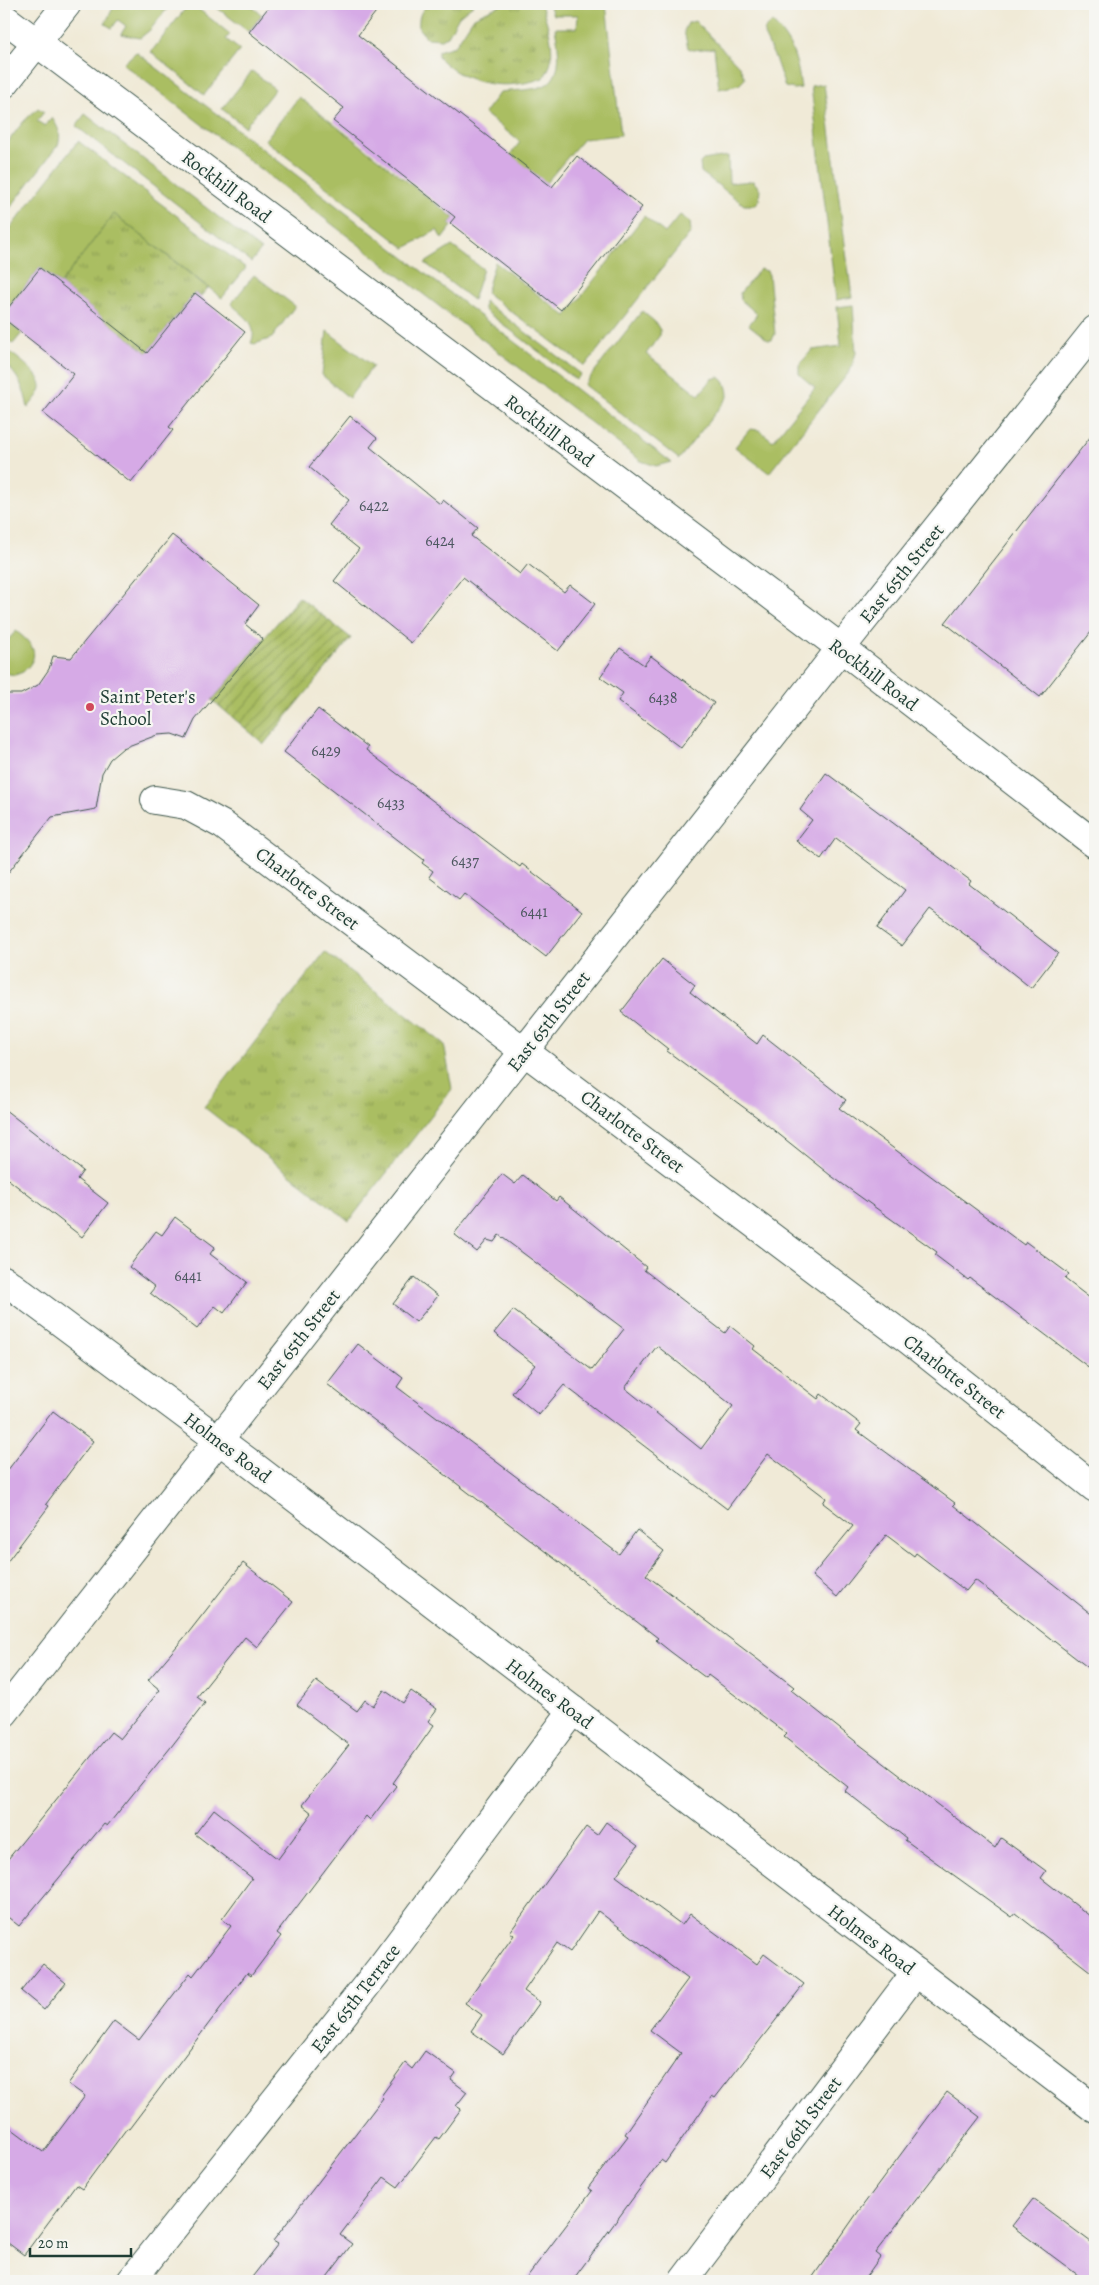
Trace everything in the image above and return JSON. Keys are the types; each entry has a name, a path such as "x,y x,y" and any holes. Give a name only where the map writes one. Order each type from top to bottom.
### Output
{"street":[{"path":"4,84 67,4"},
{"name":"Rockhill Road","path":"4,18 841,648 1095,844"},
{"name":"East 65th Street","path":"4,1713 841,648 1095,330"},
{"name":"Charlotte Street","path":"156,800 186,805 223,824 910,1340 1095,1488"},
{"name":"Holmes Road","path":"4,1280 219,1440 1095,2109"},
{"name":"East 65th Terrace","path":"131,2281 381,1967 573,1710"},
{"name":"East 66th Street","path":"683,2281 916,1972"}],"green space":[{"path":"115,4 171,4 150,30 140,38 121,34 126,26 118,20 112,28 105,24"},
{"path":"189,4 192,4 230,34 226,39 240,50 204,95 151,52"},
{"path":"212,4 249,4 262,15 249,32"},
{"path":"429,4 474,4 459,16 448,36 441,39 427,38 419,29 420,15"},
{"path":"503,4 541,4 549,32 552,52 548,70 543,78 515,84 487,83 461,74 449,67 438,57 438,51 455,46 474,17"},
{"path":"549,4 606,4 621,135 583,139 546,183 510,155 520,142 484,113 500,92 538,88 547,84 556,73 558,58 555,28 577,28 578,15 553,15"},
{"path":"695,21 740,67 745,79 739,85 719,89 714,48 693,50 688,48 684,31 688,23"},
{"path":"772,22 785,37 793,52 801,88 785,87 775,58 764,35 765,29"},
{"path":"136,52 671,462 656,466 641,461 123,64"},
{"path":"252,71 275,89 245,127 222,109"},
{"path":"824,84 852,297 836,300 811,86"},
{"path":"299,97 454,218 449,224 452,226 442,239 437,230 405,248 265,140"},
{"path":"38,108 44,112 37,121 45,126 52,118 56,124 59,131 58,145 4,216 4,147 23,122"},
{"path":"85,114 261,250 251,262 76,126"},
{"path":"78,141 246,268 222,298 114,214 60,284 40,268 4,313 4,236"},
{"path":"728,156 729,183 753,181 760,189 759,200 756,205 744,205 701,172 700,163 703,160"},
{"path":"114,214 208,288 200,297 195,293 147,353 60,284"},
{"path":"680,215 690,222 691,232 585,366 486,293 495,262 566,316 644,216 665,233"},
{"path":"452,246 483,269 473,300 425,263"},
{"path":"760,269 767,271 769,275 775,334 772,340 768,340 749,325 757,314 741,300 740,293"},
{"path":"254,275 295,306 272,338 255,344 251,343 253,336 252,325 231,304"},
{"path":"484,301 581,374 576,380 484,310"},
{"path":"853,305 856,353 850,371 769,473 735,447 750,429 759,430 773,441 815,388 799,374 799,365 812,350 841,346 837,307"},
{"path":"642,311 655,322 660,330 660,335 646,354 699,395 712,379 719,377 727,388 728,397 679,459 584,385"},
{"path":"4,319 22,333 13,344 4,337"},
{"path":"327,331 373,366 349,398 322,375"},
{"path":"7,350 33,372 40,383 39,393 28,408 20,383 14,373 4,363 4,354"},
{"path":"299,597 351,638 264,744 212,700"},
{"path":"16,631 31,645 34,655 29,666 23,672 15,675 4,673 4,638 7,641"},
{"path":"325,952 444,1044 452,1089 349,1221 204,1107"}],"building":[{"path":"271,4 382,4 358,35 552,187 577,156 642,207 561,310 450,223 455,217 333,121 344,108 249,32"},
{"path":"40,268 147,353 195,293 245,332 169,427 173,430 131,483 43,413 74,374 4,319 4,313"},
{"path":"350,416 377,438 370,447 440,504 443,500 478,528 471,536 520,574 528,564 564,592 570,585 595,604 558,651 463,577 411,643 334,581 359,549 329,525 349,500 309,467"},
{"path":"1095,431 1095,627 1040,697 945,623"},
{"name":"Saint Peter's School","path":"172,535 259,605 245,624 263,639 195,720 186,739 172,734 157,735 123,748 110,759 102,773 96,809 52,817 4,878 4,694 21,694 38,685 49,669 53,656 71,658"},
{"path":"620,648 644,665 651,656 714,703 681,748 618,701 623,693 600,677"},
{"path":"318,709 368,747 366,750 520,867 522,864 582,911 546,957 464,894 459,900 429,877 433,871 422,863 424,860 284,752"},
{"path":"826,773 971,881 969,884 1058,953 1031,988 983,948 930,909 902,946 877,928 905,890 836,838 821,859 796,841 812,820 800,810"},
{"path":"662,959 695,985 690,992 757,1044 763,1035 846,1100 839,1108 1024,1245 1026,1242 1069,1274 1065,1279 1095,1302 1095,1372 970,1278 968,1280 935,1255 937,1252 830,1175 761,1120 667,1051 668,1049 621,1012"},
{"path":"4,1109 83,1171 77,1179 108,1203 82,1237 4,1176"},
{"path":"502,1174 515,1184 523,1175 556,1201 559,1197 646,1267 644,1270 725,1333 730,1326 755,1346 753,1349 818,1399 821,1394 861,1424 856,1430 955,1503 953,1505 1095,1617 1095,1673 975,1580 966,1591 916,1553 914,1556 886,1535 837,1597 812,1576 853,1526 823,1503 826,1498 768,1454 727,1509 564,1385 539,1415 512,1393 535,1365 494,1333 513,1310 592,1370 624,1329 499,1235 494,1242 487,1240 477,1252 454,1234","holes":["657,1346 733,1406 701,1449 625,1388"]},
{"path":"175,1217 215,1247 210,1254 247,1282 224,1313 215,1306 197,1329 150,1293 155,1287 129,1267 156,1231 162,1235"},
{"path":"414,1277 438,1296 416,1322 393,1304"},
{"path":"358,1344 403,1378 397,1387 619,1554 637,1530 664,1551 646,1575 794,1687 791,1690 995,1848 1001,1838 1046,1871 1041,1878 1095,1920 1095,1975 1015,1913 1012,1917 905,1840 906,1838 845,1791 848,1787 784,1737 787,1734 708,1675 706,1678 671,1652 656,1640 658,1638 327,1384"},
{"path":"53,1411 93,1441 46,1504 49,1506 4,1566 4,1475"},
{"path":"243,1563 293,1602 257,1647 245,1637 197,1697 205,1703 171,1747 107,1826 104,1824 19,1926 4,1914 4,1864 111,1732 120,1739 160,1690 148,1680 189,1632"},
{"path":"316,1681 357,1711 365,1700 373,1706 384,1690 403,1703 411,1691 437,1709 428,1721 434,1725 393,1783 396,1786 370,1820 366,1816 277,1933 281,1936 251,1976 247,1973 82,2189 76,2185 24,2255 4,2240 4,2123 43,2152 85,2096 68,2084 114,2021 139,2040 190,1973 193,1976 231,1926 222,1919 252,1878 195,1834 214,1809 278,1859 312,1813 302,1805 349,1745 297,1705"},
{"path":"606,1822 638,1846 616,1876 682,1925 690,1914 757,1964 764,1954 804,1984 715,2098 712,2096 665,2163 661,2160 572,2281 524,2281 592,2191 588,2188 628,2136 625,2134 681,2053 650,2030 688,1979 598,1911 570,1952 557,1943 524,1991 540,2002 503,2054 471,2031 482,2015 465,2003 514,1935 510,1932 586,1827 597,1835"},
{"path":"43,1964 66,1983 44,2010 21,1991"},
{"path":"425,2051 456,2073 451,2080 467,2092 456,2106 461,2109 439,2139 436,2137 398,2187 384,2177 340,2235 352,2244 324,2281 249,2281 278,2244 273,2241 383,2098 381,2096 405,2063 412,2069"},
{"path":"947,2092 980,2117 875,2253 880,2257 863,2281 810,2281 858,2212"},
{"path":"1033,2199 1095,2245 1095,2281 1086,2281 1012,2226"}],"place":[{"name":"Saint Peter's School","path":"90,707"}]}
